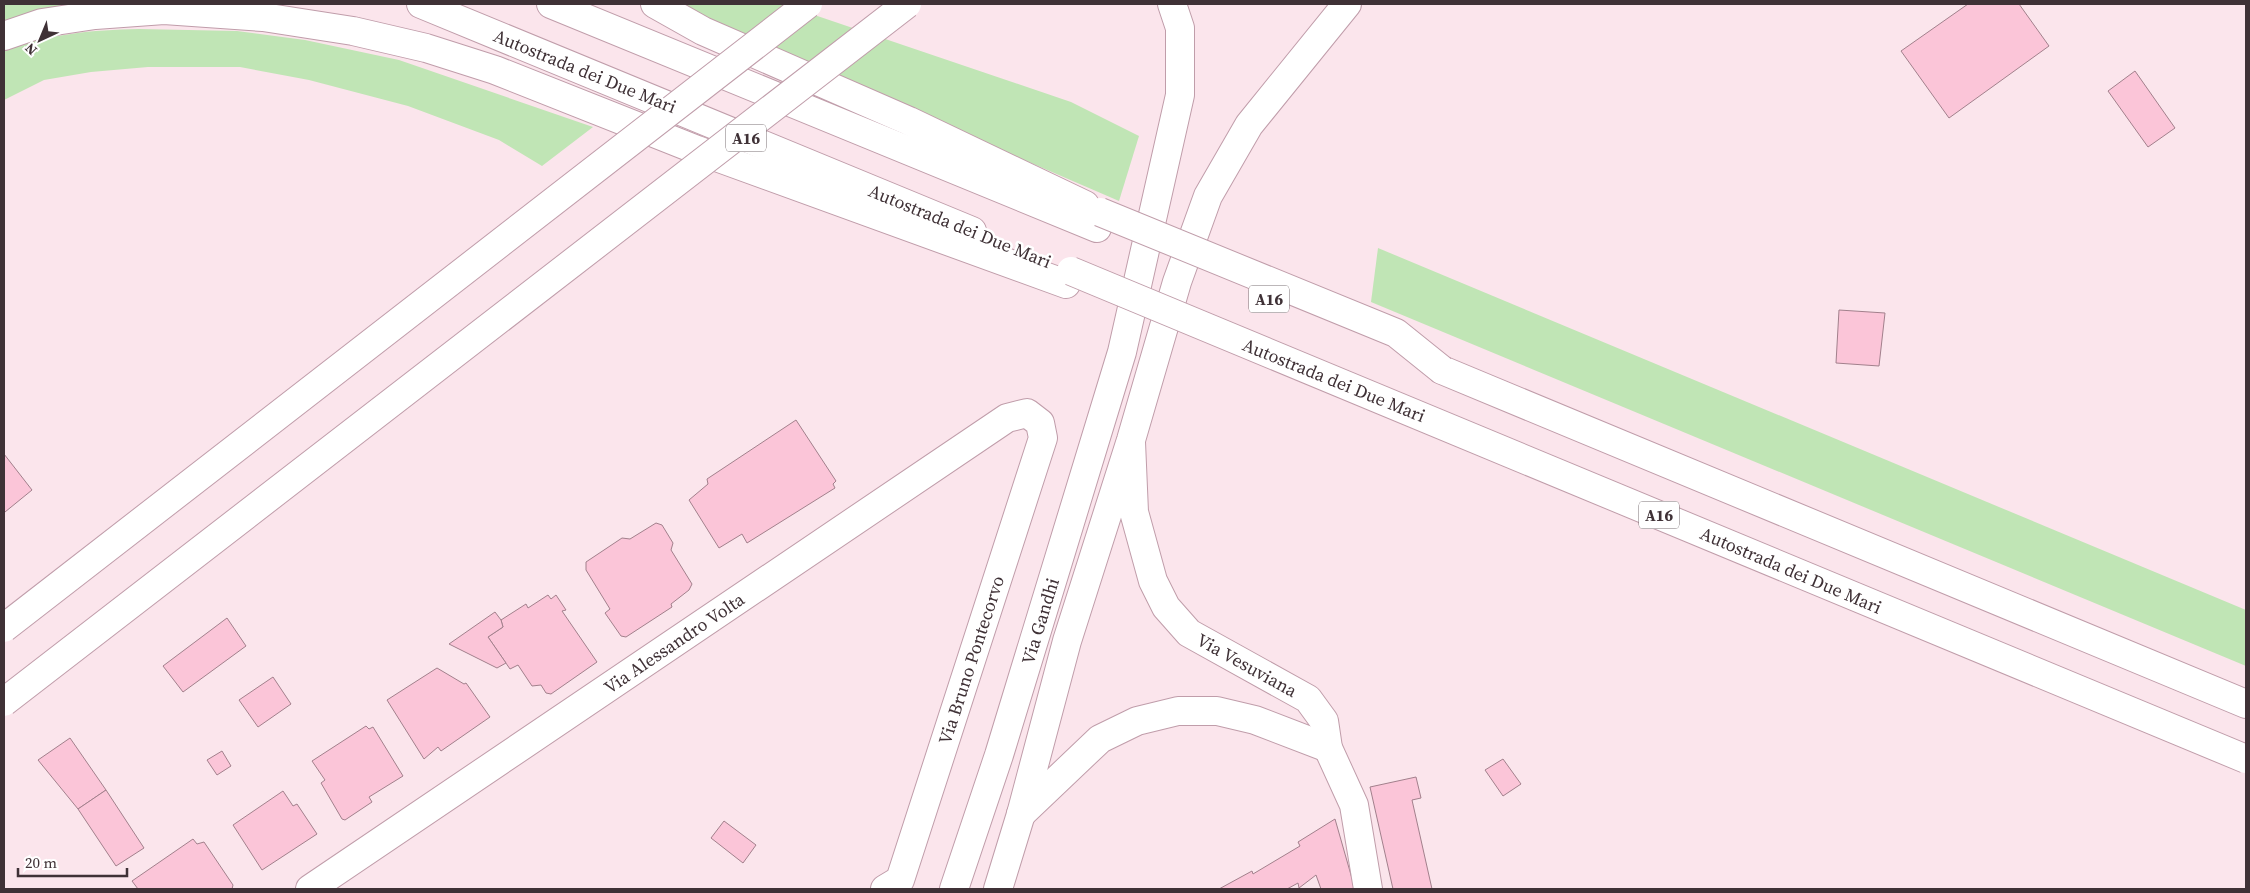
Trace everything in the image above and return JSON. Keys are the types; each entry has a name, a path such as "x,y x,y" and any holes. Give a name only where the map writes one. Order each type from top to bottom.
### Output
{"main road":[{"name":"Autostrada dei Due Mari","path":"421,4 1068,278 1361,391 2246,759"},
{"path":"551,4 1098,220 1396,333 1442,370 2246,704"},
{"path":"655,4 703,31 909,121 1098,220"},
{"path":"4,628 808,4"},
{"path":"4,702 907,4"},
{"name":"Via Gandhi","path":"954,889 999,755 1122,352 1180,96 1180,28 1172,4"},
{"name":"Via Gandhi","path":"998,889 1021,814 1067,641 1131,440 1177,282 1208,196 1249,125 1347,4"},
{"path":"4,36 42,23 95,14 164,10 263,17 353,30 426,48 495,70 697,150 1068,278"},
{"name":"Via Alessandro Volta","path":"310,889 1007,418 1027,413 1040,423"},
{"name":"Via Bruno Pontecorvo","path":"885,889 900,880 1043,438 1040,423"},
{"name":"Via Vesuviana","path":"1131,440 1134,512 1154,581 1166,607 1189,633 1308,699 1324,721 1328,748 1354,805 1368,889"},
{"path":"1021,814 1100,740 1138,721 1178,711 1217,711 1255,720 1328,748"}],"green space":[{"path":"4,4 73,4 31,12 4,21"},
{"path":"674,4 782,4 1071,102 1139,136 1119,201 703,21"},
{"path":"104,30 237,31 305,40 399,60 593,127 542,166 499,140 408,106 309,80 240,67 148,67 91,72 44,80 4,100 4,50 38,40 71,34"},
{"path":"1378,248 2246,610 2246,666 1371,302"}],"building":[{"path":"1968,4 2019,4 2049,46 1949,118 1901,51"},
{"path":"2135,71 2175,128 2148,147 2108,91"},
{"path":"1839,310 1885,313 1879,366 1836,363"},
{"path":"796,420 836,481 833,484 835,488 747,543 742,534 719,548 689,500 708,484 707,479"},
{"path":"4,454 32,490 5,512 4,511"},
{"path":"656,523 662,525 673,543 671,550 692,584 689,590 671,604 672,607 626,637 621,636 605,613 610,609 586,570 586,562 622,538 630,539"},
{"path":"548,595 551,599 556,595 566,610 562,611 597,662 551,694 546,693 541,685 532,686 518,665 510,669 488,637 503,627 501,620 526,604 528,608"},
{"path":"495,612 501,620 503,627 488,637 506,663 497,668 449,644"},
{"path":"227,618 246,646 183,692 163,666"},
{"path":"437,668 464,684 466,683 490,717 441,751 438,747 424,759 387,700"},
{"path":"273,677 291,704 258,727 239,700"},
{"path":"366,726 369,729 373,727 403,776 369,797 372,802 345,820 342,819 321,783 325,780 312,761"},
{"path":"70,738 106,790 78,809 38,760"},
{"path":"222,751 231,766 217,775 207,760"},
{"path":"1503,759 1521,784 1503,796 1485,770"},
{"path":"1416,777 1421,798 1412,800 1432,889 1393,889 1370,787"},
{"path":"106,790 144,848 116,866 78,809"},
{"path":"283,791 293,806 297,804 317,834 262,870 233,825"},
{"path":"1335,819 1355,889 1321,889 1316,875 1299,888 1298,883 1287,889 1219,889 1252,871 1253,874 1300,846 1298,842"},
{"path":"724,821 756,845 743,863 711,838"},
{"path":"193,839 197,844 204,842 233,885 232,889 138,889 132,881"}]}
